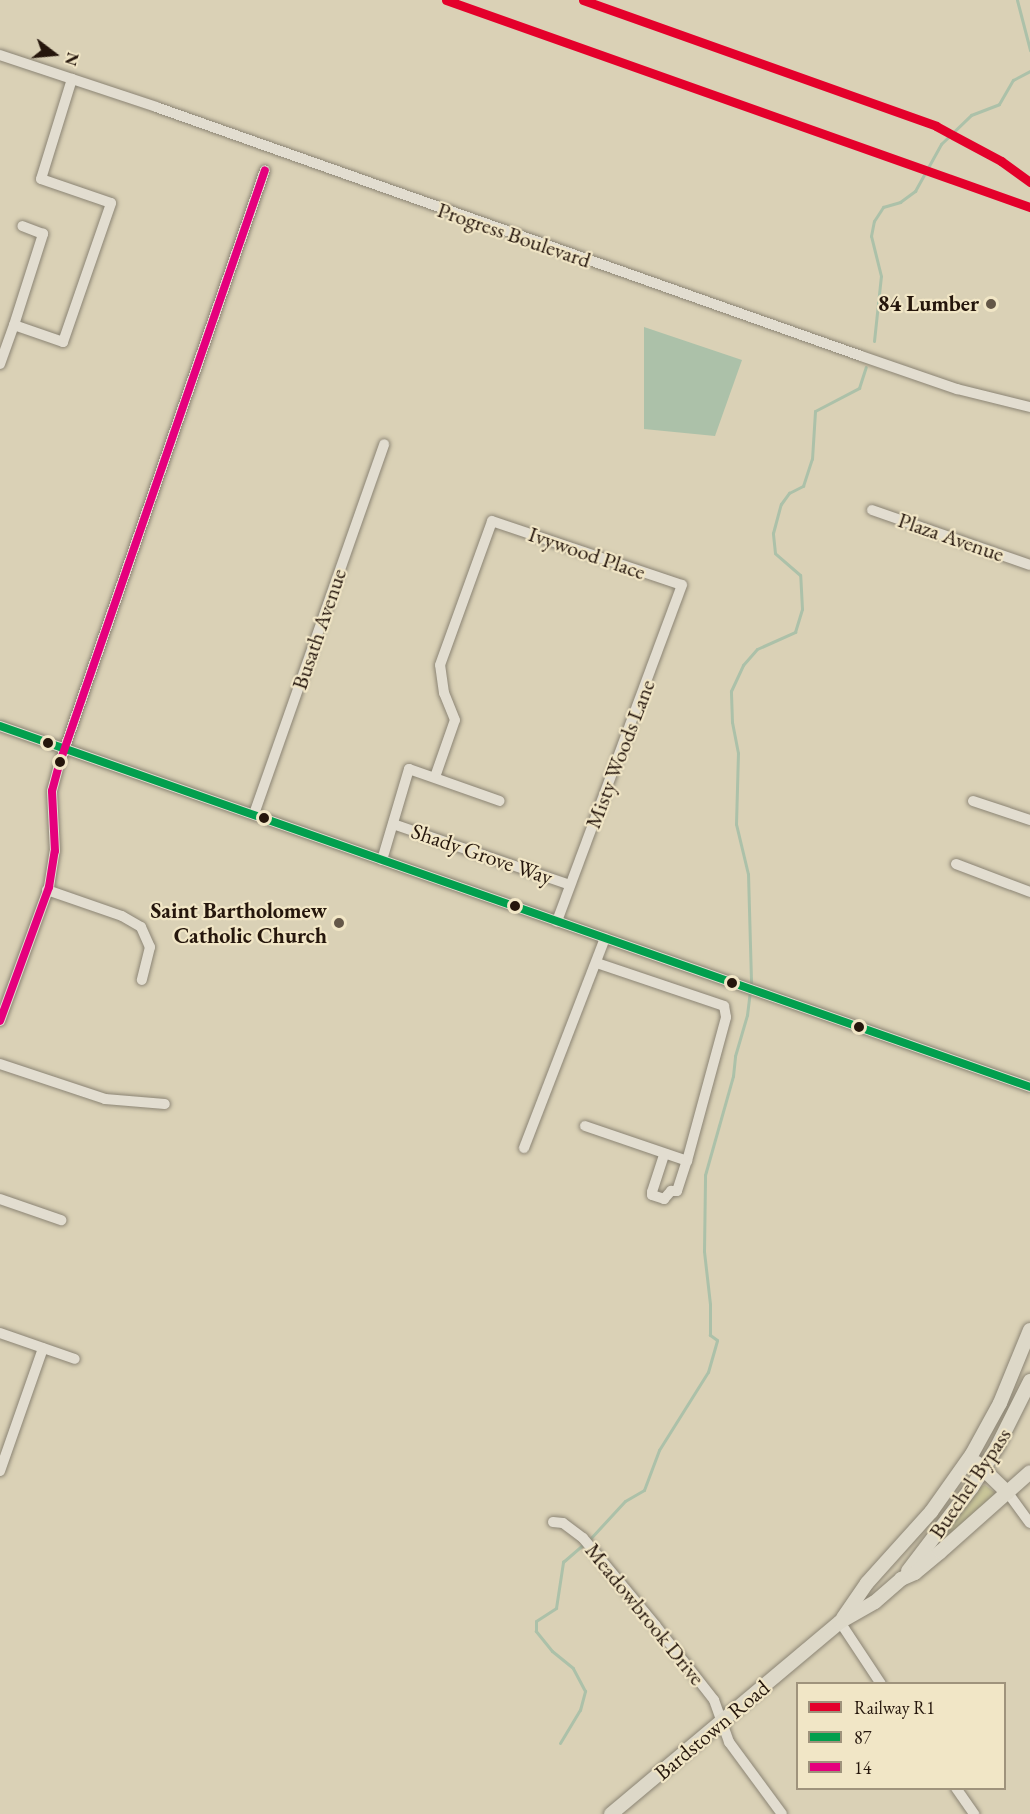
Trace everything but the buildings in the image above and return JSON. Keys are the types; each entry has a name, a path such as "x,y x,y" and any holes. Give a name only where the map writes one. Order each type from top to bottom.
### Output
{"main road":[{"name":"Buechel Bypass","path":"970,1458 1000,1403 1029,1339"},
{"name":"Buechel Bypass","path":"901,1579 954,1512 984,1468 1028,1389"},
{"path":"1000,1403 1028,1389"},
{"path":"970,1458 984,1468 1008,1493"},
{"name":"Bardstown Road","path":"840,1622 867,1583 931,1512 970,1458"},
{"name":"Bardstown Road","path":"611,1814 840,1622 881,1597 901,1579 915,1573 1030,1472"},
{"path":"867,1583 881,1597"}],"street":[{"name":"Progress Boulevard","path":"0,55 957,389 1030,407"},
{"path":"14,325 63,342 111,203 41,179 72,79"},
{"path":"0,1021 47,890 55,851 52,791 65,749 266,170"},
{"path":"0,364 43,234 22,226"},
{"name":"Busath Avenue","path":"254,814 384,444"},
{"name":"Plaza Avenue","path":"872,510 1030,565"},
{"name":"Ivywood Place","path":"435,777 455,720 444,693 440,665 492,521 682,585"},
{"name":"Misty Woods Lane","path":"556,921 682,585"},
{"path":"0,726 1030,1087"},
{"path":"382,860 410,769 500,801"},
{"path":"973,801 1030,820"},
{"name":"Shady Grove Way","path":"393,824 570,885"},
{"path":"956,864 1030,892"},
{"path":"47,890 122,916 141,927 150,947 142,980"},
{"path":"524,1148 605,938"},
{"path":"597,963 724,1006 726,1017 687,1161 677,1191 671,1191 664,1199 652,1195 664,1155"},
{"path":"0,1064 105,1100 165,1104"},
{"path":"585,1126 687,1161"},
{"path":"0,1199 61,1220"},
{"path":"0,1333 75,1359"},
{"path":"0,1471 43,1348"},
{"path":"1008,1493 1030,1523"},
{"name":"Meadowbrook Drive","path":"553,1522 563,1523 584,1538 714,1700 729,1742 782,1814"},
{"path":"840,1622 880,1682"},
{"path":"957,1790 974,1814"}],"shaded area":[{"path":"644,327 742,360 715,436 644,429"},
{"path":"985,1485 997,1494 937,1547 979,1487"}],"waterway":[{"path":"1017,0 1030,50"},
{"path":"874,341 881,276 871,236 874,221 883,207 900,202 915,191 941,144 971,115 999,104 1013,80 1030,71"},
{"path":"589,1540 625,1501 644,1490 659,1450 708,1372 717,1340 710,1335 710,1304 704,1251 705,1175 733,1076 735,1056 747,1015 751,981 748,874 736,824 738,753 732,722 731,691 743,665 757,649 795,632 802,609 800,575 775,553 773,533 781,504 789,493 803,486 812,459 815,411 859,388 866,367"},
{"path":"560,1743 580,1710 585,1691 573,1668 552,1651 536,1631 536,1621 556,1608 563,1562 584,1544"}],"rail line":[{"name":"R1","path":"446,0 1030,207"},
{"name":"R1","path":"583,0 936,126 1001,161 1030,182"}],"transit line":[{"name":"14","path":"0,1021 49,887 55,851 52,791 60,762 265,170"},
{"name":"87","path":"0,726 1030,1087"}],"place":[{"name":"84 Lumber","path":"991,304"},
{"name":"Saint Bartholomew Catholic Church","path":"339,923"}]}
